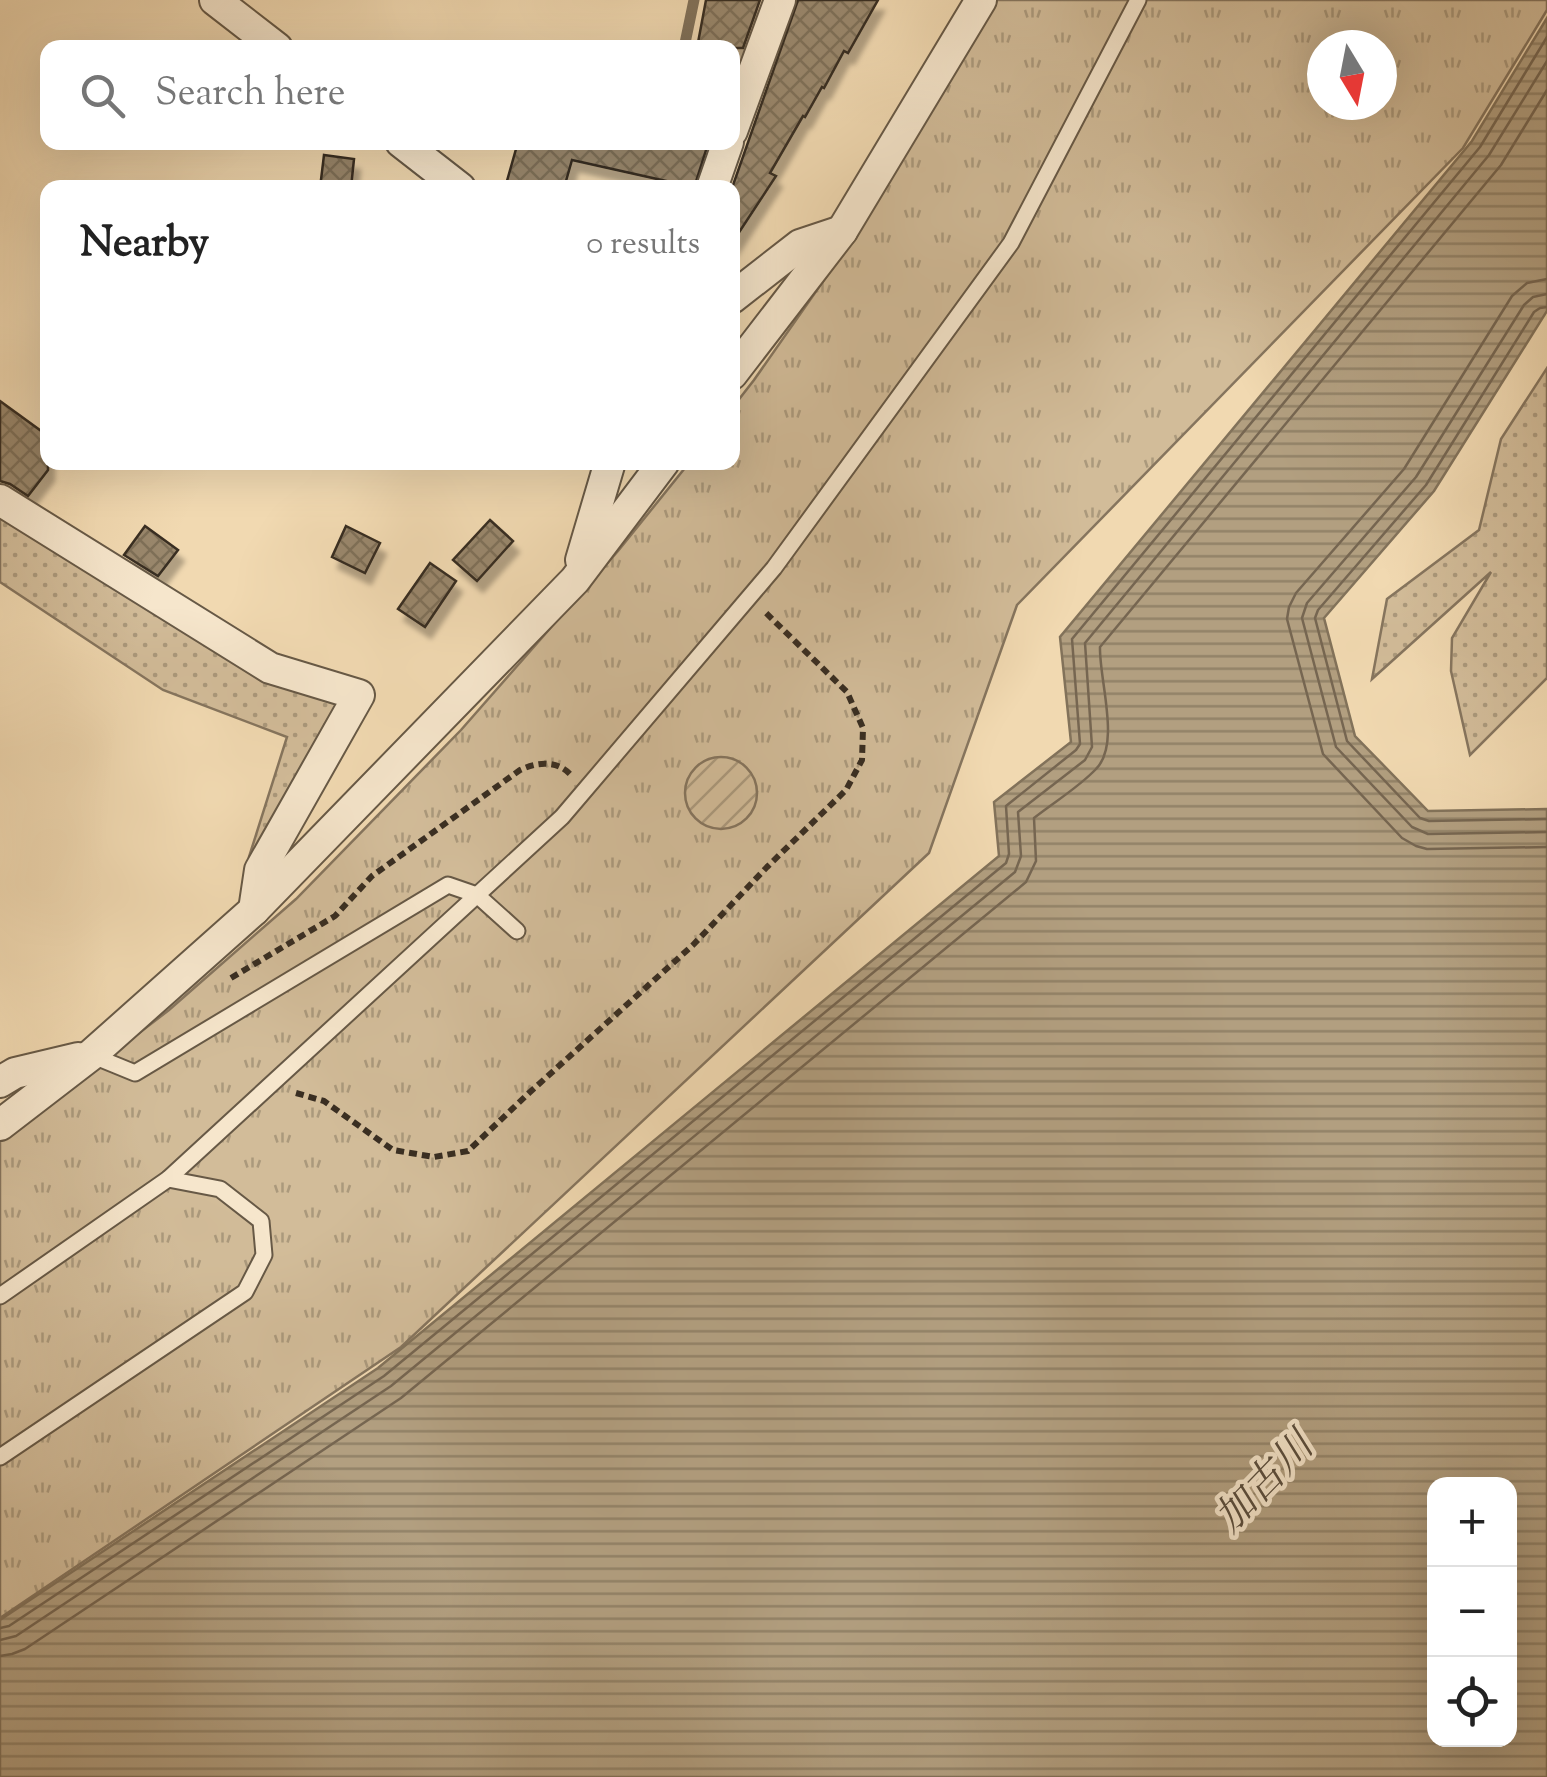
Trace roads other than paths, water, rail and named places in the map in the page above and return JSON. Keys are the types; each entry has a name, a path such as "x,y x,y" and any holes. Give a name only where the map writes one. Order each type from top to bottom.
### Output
{"street":[{"path":"215,0 267,40"},
{"path":"740,109 780,0"},
{"path":"740,364 842,231 981,0"},
{"path":"411,150 449,180"},
{"path":"715,180 725,150"},
{"path":"740,292 800,245 842,231"},
{"path":"574,580 608,470"},
{"path":"0,1125 91,1055 254,910 574,580 658,470"},
{"path":"0,500 270,668 360,695 260,870 254,910"},
{"path":"0,1082 15,1074 91,1055"}],"lane":[{"path":"0,1296 168,1178 562,816 774,568 1011,243 1138,0"},
{"path":"91,1055 135,1073 448,885 477,894 516,931"},
{"path":"0,1458 245,1292 264,1255 261,1222 220,1189 168,1178"}],"water":[{"name":"加古川","path":"1547,18 1547,311 1434,491 1324,618 1355,736 1428,811 1547,809 1547,1777 0,1777 0,1620 378,1368 999,856 994,802 1071,742 1060,637 1472,141"}],"waterway":[{"path":"686,40 694,0"}]}
